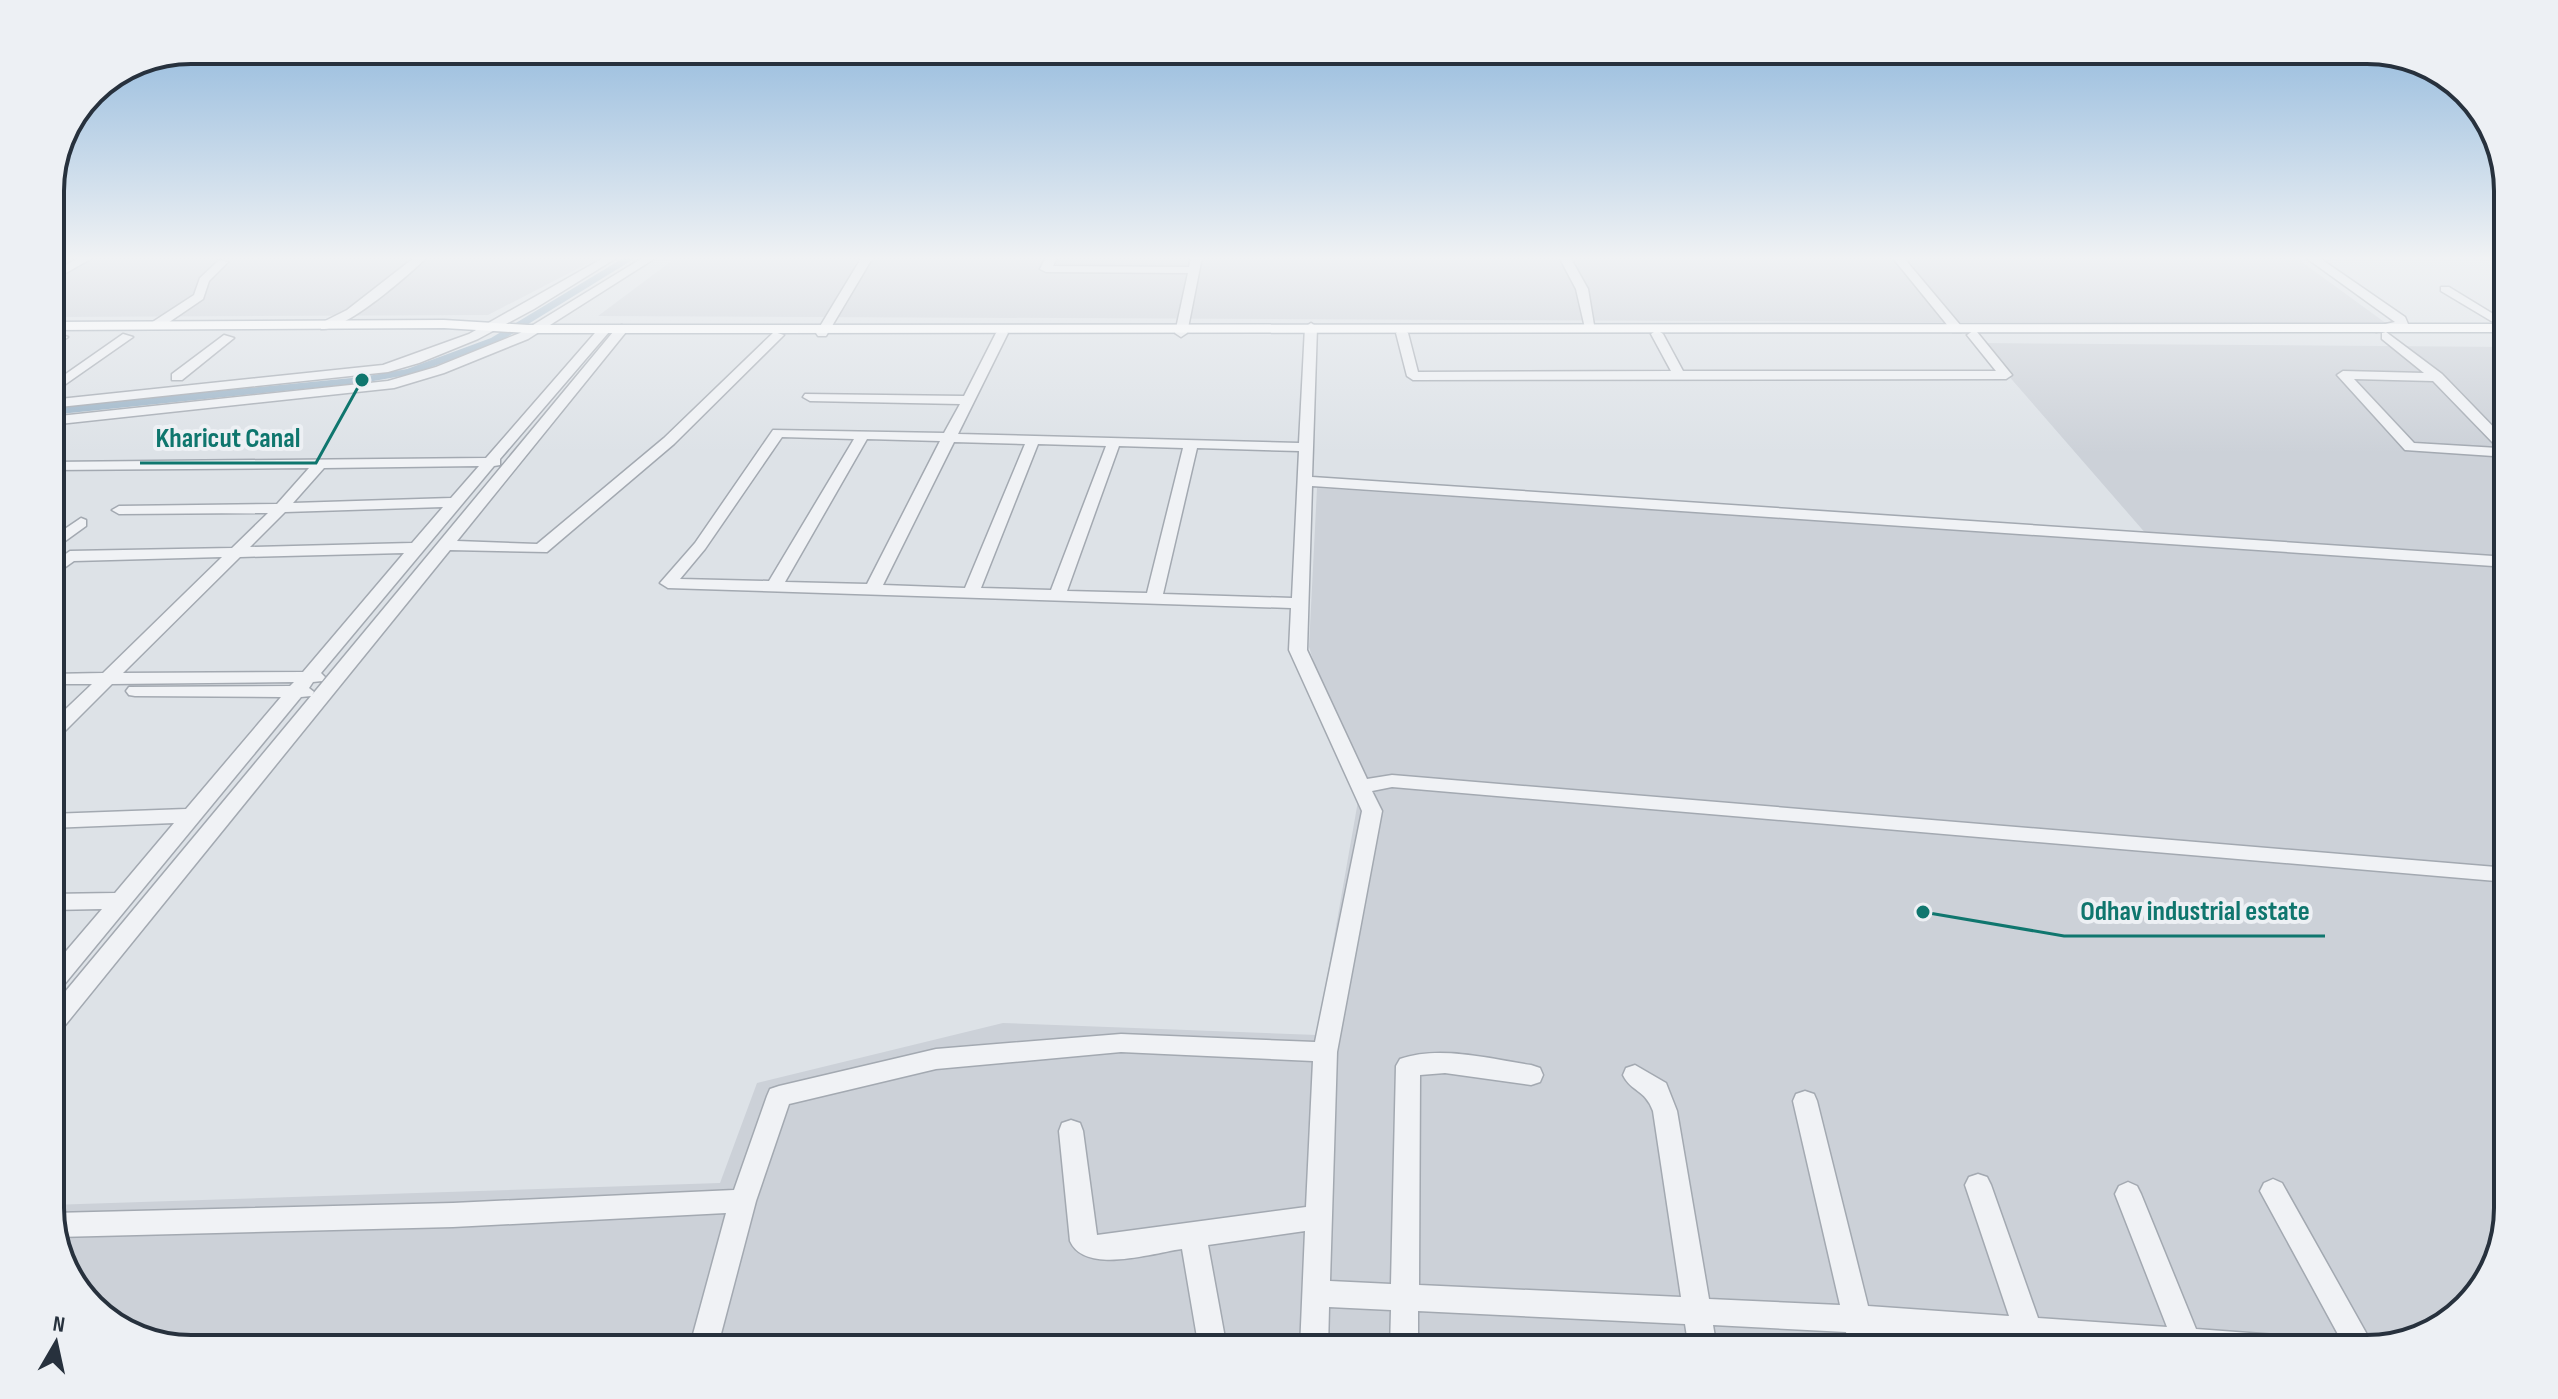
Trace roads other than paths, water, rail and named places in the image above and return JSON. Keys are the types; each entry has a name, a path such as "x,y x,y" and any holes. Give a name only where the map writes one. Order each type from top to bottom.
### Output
{"main road":[{"path":"64,326 318,322"},
{"path":"347,322 444,324 490,331"},
{"path":"1311,330 1973,335 2382,332 2414,326 2494,330"},
{"path":"611,333 1591,328 2382,332"},
{"path":"64,340 490,331 778,335 829,330 1002,333 1182,330"}],"street":[{"path":"155,326 161,322"},
{"path":"64,403 384,369 408,364 504,322"},
{"path":"64,420 389,385 440,370 545,322"},
{"path":"829,330 833,322"},
{"path":"829,330 834,322"},
{"path":"1182,330 1184,322"},
{"path":"1590,322 1591,328"},
{"path":"1951,322 1957,329"},
{"path":"2408,322 2414,326"},
{"path":"2409,322 2414,326"},
{"path":"2414,326 2402,324 2382,332 2437,377 2494,437"},
{"path":"1311,330 1298,650 1372,811 1325,1052 1314,1335"},
{"path":"64,1010 513,461 611,333"},
{"path":"64,969 416,548 611,333"},
{"path":"872,590 1002,333"},
{"path":"1402,333 1413,376 2006,375 1973,335"},
{"path":"1657,334 1679,375"},
{"path":"443,545 541,549 669,441 778,335"},
{"path":"64,381 127,337"},
{"path":"177,377 228,338"},
{"path":"2437,377 2343,375 2410,447 2494,451"},
{"path":"810,397 967,400"},
{"path":"1301,603 668,583 700,546 778,433 1307,447"},
{"path":"773,588 863,435"},
{"path":"971,593 1033,440"},
{"path":"1057,596 1114,442"},
{"path":"1154,598 1191,444"},
{"path":"64,466 513,461"},
{"path":"64,721 281,508 320,464"},
{"path":"1306,481 2494,561"},
{"path":"119,510 456,502"},
{"path":"64,536 81,523"},
{"path":"64,561 70,556 416,548"},
{"path":"64,680 101,684 302,685 336,677"},
{"path":"64,688 101,684"},
{"path":"302,685 324,692"},
{"path":"1361,786 1392,781 2494,874"},
{"path":"64,821 193,816"},
{"path":"64,902 122,901"},
{"path":"707,1335 743,1201 779,1096 952,1057 1121,1043 1325,1052"},
{"path":"1404,1335 1408,1066 1445,1063 1531,1075"},
{"path":"1635,1075 1657,1090 1665,1111 1701,1335"},
{"path":"1805,1101 1861,1335"},
{"path":"1071,1131 1083,1241 1092,1247 1105,1248 1319,1217"},
{"path":"1978,1185 2030,1335"},
{"path":"2273,1191 2353,1335"},
{"path":"2128,1194 2185,1335"},
{"path":"65,1225 453,1215 743,1201"},
{"path":"1193,1236 1211,1335"},
{"path":"1316,1293 1696,1309 1857,1319 1996,1335"}],"waterway":[{"path":"64,410 362,380 409,372 495,340 524,322"}],"place":[{"name":"Kharicut Canal","path":"362,380"},
{"name":"Odhav industrial estate","path":"1923,912"}]}
